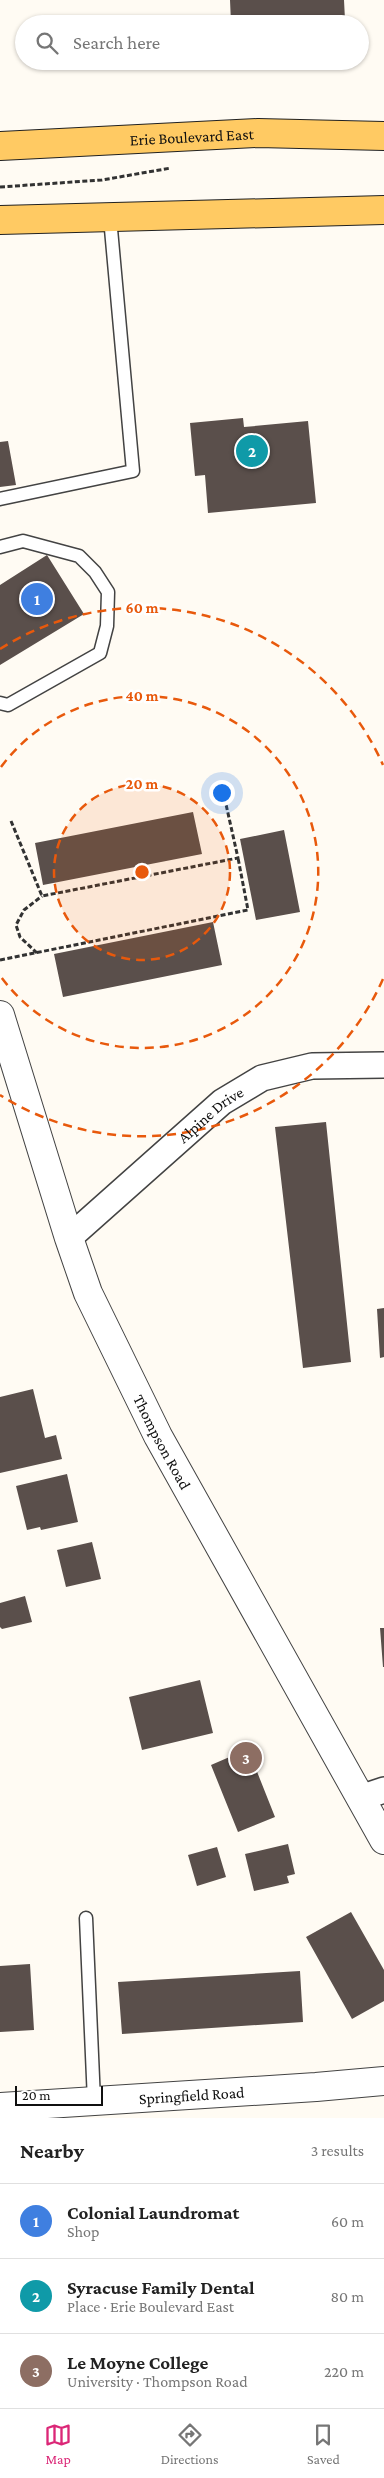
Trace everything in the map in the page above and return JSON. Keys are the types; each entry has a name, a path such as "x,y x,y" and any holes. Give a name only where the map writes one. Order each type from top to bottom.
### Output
{"main road":[{"name":"Erie Boulevard East","path":"0,146 258,133 384,136"},
{"path":"0,220 384,210"}],"street":[{"name":"Thompson Road","path":"0,1015 69,1238 88,1293 158,1436 372,1794 384,1840"},
{"name":"Alpine Drive","path":"69,1238 222,1102 262,1078 312,1066 384,1065"},
{"name":"Springfield Road","path":"0,2107 384,2081"}],"lane":[{"path":"0,499 133,471 110,218"},
{"path":"0,547 24,541 79,556 95,572 108,592 107,626 100,653 8,705 0,703"},
{"path":"86,1918 94,2101"}],"path":[{"path":"0,187 102,180 181,167"},
{"path":"0,960 248,910 221,782"},
{"path":"11,821 42,896"},
{"path":"37,952 20,937 16,925 18,918 24,910 42,896 238,858"}],"building":[{"path":"230,0 344,0 345,15 231,15"},
{"path":"243,418 244,427 308,421 316,503 208,513 205,475 195,476 190,423"},
{"path":"8,441 16,485 0,487 0,442"},
{"path":"47,555 84,614 0,665 0,585"},
{"path":"193,812 202,854 43,885 35,843"},
{"path":"284,830 300,912 256,920 240,839"},
{"path":"213,922 222,965 63,997 54,954"},
{"path":"326,1122 351,1362 303,1368 275,1127"},
{"path":"384,1308 384,1357 380,1358 377,1309"},
{"path":"33,1389 45,1438 56,1435 62,1459 0,1473 0,1397"},
{"path":"67,1474 78,1522 41,1530 40,1527 27,1530 16,1486"},
{"path":"92,1542 101,1579 66,1587 57,1550"},
{"path":"25,1596 32,1622 2,1629 0,1627 0,1603"},
{"path":"380,1628 384,1628 384,1667 383,1667"},
{"path":"200,1680 213,1733 142,1750 129,1697"},
{"path":"248,1749 275,1817 238,1832 211,1765"},
{"path":"288,1844 295,1874 287,1876 289,1883 254,1891 245,1854"},
{"path":"217,1847 226,1877 197,1886 188,1855"},
{"path":"351,1912 384,1970 384,2001 352,2019 306,1937"},
{"path":"30,1964 34,2030 0,2032 0,1966"},
{"path":"300,1971 303,2022 122,2034 118,1982"}],"place":[{"name":"Syracuse Family Dental","path":"252,451"},
{"name":"Colonial Laundromat","path":"37,599"},
{"name":"Le Moyne College","path":"246,1758"}]}
